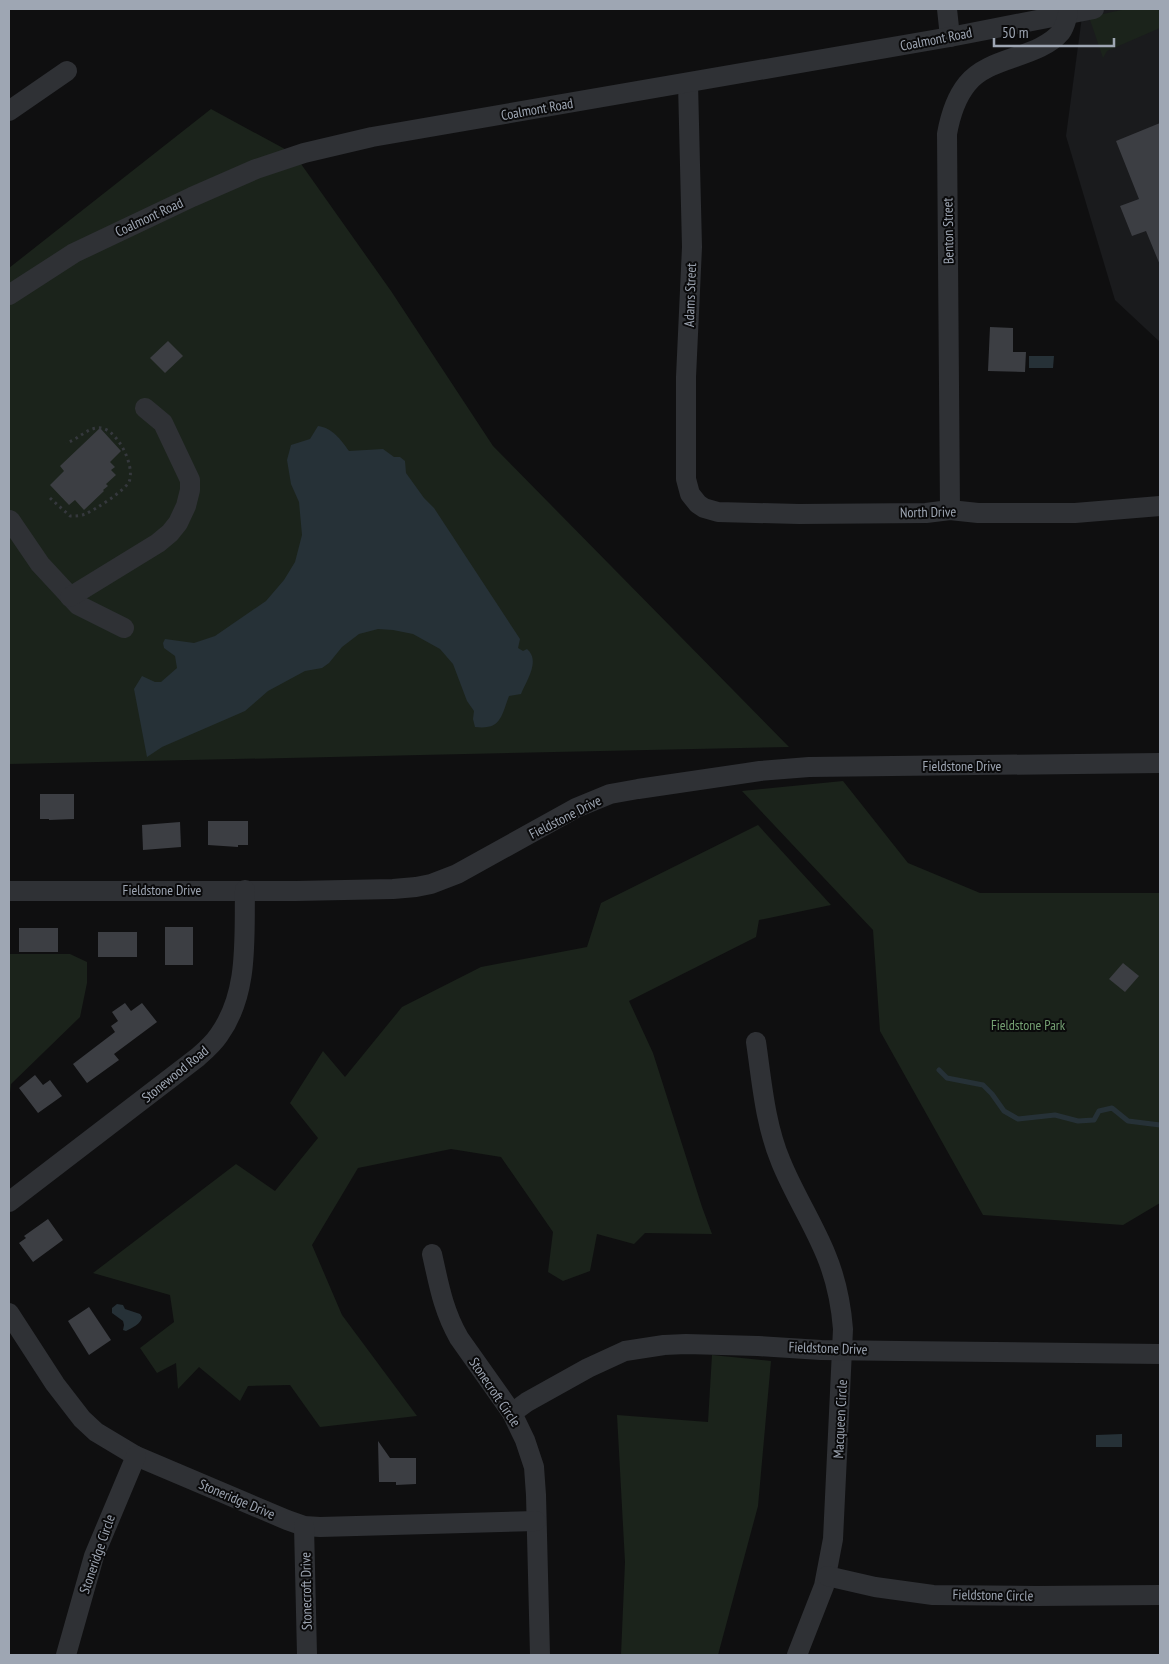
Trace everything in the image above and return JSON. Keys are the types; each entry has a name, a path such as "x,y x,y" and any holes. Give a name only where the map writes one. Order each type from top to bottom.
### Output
{"street":[{"path":"947,9 950,37"},
{"name":"Coalmont Road","path":"9,295 74,253 247,173 304,153 372,137 950,37 1094,9"},
{"name":"Benton Street","path":"950,510 946,134 950,117 967,84 988,68 1053,39 1062,31 1068,14"},
{"path":"9,111 66,71"},
{"name":"Adams Street","path":"688,83 692,247 686,377 686,479 690,494 698,504"},
{"path":"70,597 158,543 178,523 186,506 190,490 190,480 163,423 145,408"},
{"name":"North Drive","path":"698,504 718,512 799,514 926,513 950,510 978,513 1075,514 1160,506"},
{"path":"10,520 40,564 78,605 124,628"},
{"name":"Fieldstone Drive","path":"9,891 393,889 431,884 457,874 592,800 620,793 760,771 809,767 1160,763"},
{"name":"Stonewood Road","path":"9,1202 198,1057 220,1034 234,1009 242,979 244,890"},
{"name":"Macqueen Circle","path":"756,1042 764,1104 780,1162 814,1228 832,1270 841,1313 843,1350 835,1521 827,1576 797,1655"},
{"name":"Stonecroft Circle","path":"432,1254 445,1312 451,1325 458,1338 512,1413 525,1440 534,1467 540,1655"},
{"name":"Stoneridge Drive","path":"9,1313 55,1384 82,1419 96,1432 136,1456 287,1520 304,1526 320,1527 536,1521"},
{"name":"Fieldstone Drive","path":"512,1413 527,1402 588,1368 625,1351 641,1348 686,1344 843,1350 1160,1354"},
{"name":"Stoneridge Circle","path":"66,1655 94,1556 136,1456"},
{"name":"Stonecroft Drive","path":"304,1526 307,1655"},
{"name":"Fieldstone Circle","path":"827,1576 876,1587 933,1595 1160,1595"}],"path":[{"path":"50,498 70,516 84,514 93,510 129,482 130,471 124,450 115,436 105,429 94,428 66,443"}],"shaded area":[{"path":"1083,9 1160,9 1160,342 1115,300 1066,136"},
{"path":"1029,356 1054,356 1053,368 1029,368"},
{"path":"318,426 332,432 349,451 383,449 394,457 400,457 405,461 406,473 424,498 434,508 520,639 518,648 523,651 527,649 531,654 533,665 521,694 509,696 502,716 495,724 475,727 474,711 467,701 453,664 440,649 413,634 378,629 359,634 342,647 329,663 322,668 305,671 268,691 245,711 162,747 147,757 134,689 142,676 155,682 161,682 177,668 175,656 164,648 163,643 165,639 194,643 215,636 266,601 284,580 295,562 302,535 299,502 291,484 287,460 291,445 310,439"},
{"path":"117,1304 140,1314 142,1317 140,1322 126,1331 123,1330 123,1321 112,1313 112,1308"},
{"path":"1122,1434 1122,1447 1096,1447 1096,1435"}],"green space":[{"path":"1126,9 1160,9 1160,28 1107,51 1103,58 1089,17"},
{"path":"211,109 294,154 391,291 493,446 789,747 9,764 9,268"},
{"name":"Fieldstone Park","path":"843,781 908,863 980,893 1160,893 1160,1203 1123,1225 983,1215 880,1031 873,930 742,791"},
{"path":"758,825 831,905 759,920 756,937 629,1001 653,1053 712,1234 645,1233 634,1244 597,1234 590,1271 563,1281 548,1272 553,1232 501,1157 451,1149 358,1168 312,1245 342,1315 417,1416 320,1427 290,1385 248,1386 240,1401 199,1367 178,1389 176,1363 157,1373 140,1348 174,1322 170,1295 93,1273 236,1164 275,1191 318,1138 290,1103 323,1051 345,1077 402,1007 481,967 587,947 601,903"},
{"path":"9,954 70,954 87,962 87,983 80,1017 11,1084 9,1101"},
{"path":"712,1355 771,1361 758,1506 718,1655 621,1655 625,1562 617,1415 708,1422"}],"building":[{"path":"1160,123 1160,265 1146,231 1132,236 1120,206 1139,199 1116,141"},
{"path":"990,327 1013,328 1013,352 1026,352 1025,372 988,371"},
{"path":"168,341 183,356 165,373 150,358"},
{"path":"100,428 121,451 110,462 115,467 111,470 116,475 106,484 108,486 104,491 84,510 75,500 69,505 50,485 64,471 60,466"},
{"path":"40,794 74,794 74,819 40,819"},
{"path":"208,821 248,821 248,845 238,845 238,847 208,845"},
{"path":"180,822 181,847 143,850 142,825"},
{"path":"165,927 193,927 193,965 165,965"},
{"path":"19,928 58,928 58,952 19,952"},
{"path":"98,932 137,932 137,957 98,957"},
{"path":"1123,963 1139,976 1125,992 1109,979"},
{"path":"125,1003 131,1011 142,1003 157,1022 114,1054 119,1060 87,1083 73,1064 115,1032 111,1026 118,1021 112,1012"},
{"path":"35,1075 43,1085 50,1080 62,1096 38,1113 19,1088"},
{"path":"48,1219 63,1240 33,1262 19,1243 26,1238 24,1236"},
{"path":"89,1307 111,1340 89,1355 68,1321"},
{"path":"378,1441 390,1458 416,1458 416,1484 396,1485 396,1482 379,1482"}],"waterway":[{"path":"939,1070 947,1078 983,1085 1004,1111 1018,1119 1055,1115 1078,1121 1094,1120 1099,1111 1112,1108 1128,1121 1160,1125"}]}
